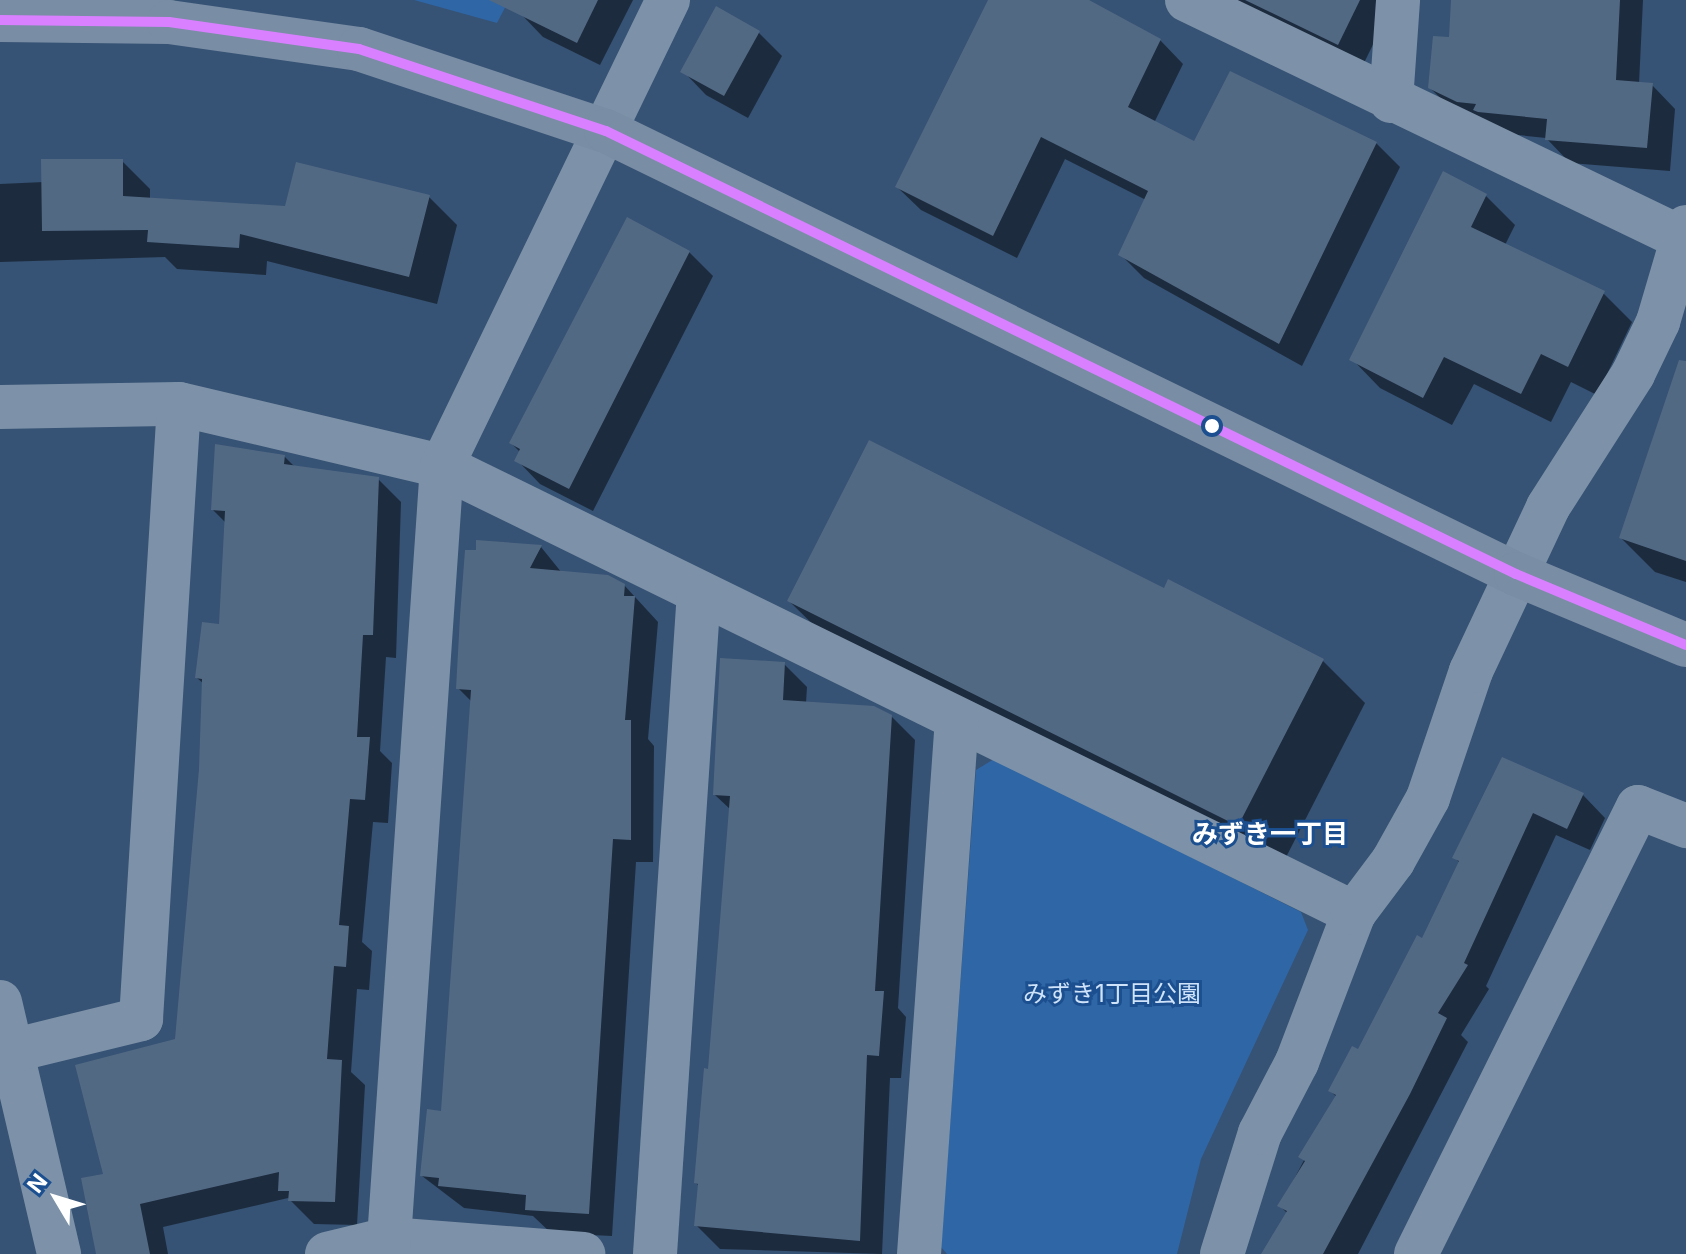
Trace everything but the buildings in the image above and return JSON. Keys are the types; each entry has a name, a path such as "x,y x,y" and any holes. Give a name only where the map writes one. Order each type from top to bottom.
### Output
{"street":[{"path":"389,1246 442,466 668,0"},
{"path":"1187,0 1391,101 1685,236 1658,322 1633,374 1571,465 1471,671 1428,798 1393,861 1354,913 1297,1062 1260,1133 1222,1254"},
{"path":"1391,101 1398,0"},
{"path":"0,20 117,18 344,46 429,68 606,131 1516,574 1686,645"},
{"path":"11,1051 141,1019 179,404"},
{"path":"0,407 179,404 442,466 1354,913"},
{"path":"655,1254 699,592"},
{"path":"919,1254 957,719"},
{"path":"1416,1254 1638,807 1686,826"},
{"path":"0,1002 59,1254"},
{"path":"327,1254 389,1246 583,1254"}],"green space":[{"path":"414,0 509,0 497,23"},
{"name":"みずき1丁目公園","path":"994,759 1301,912 1308,930 1201,1159 1177,1254 947,1254 941,1247 976,770"}],"transit line":[{"path":"0,20 169,22 359,49 606,131 1516,574 1686,645"}],"district":[{"name":"みずき一丁目","path":"1270,834"}]}
